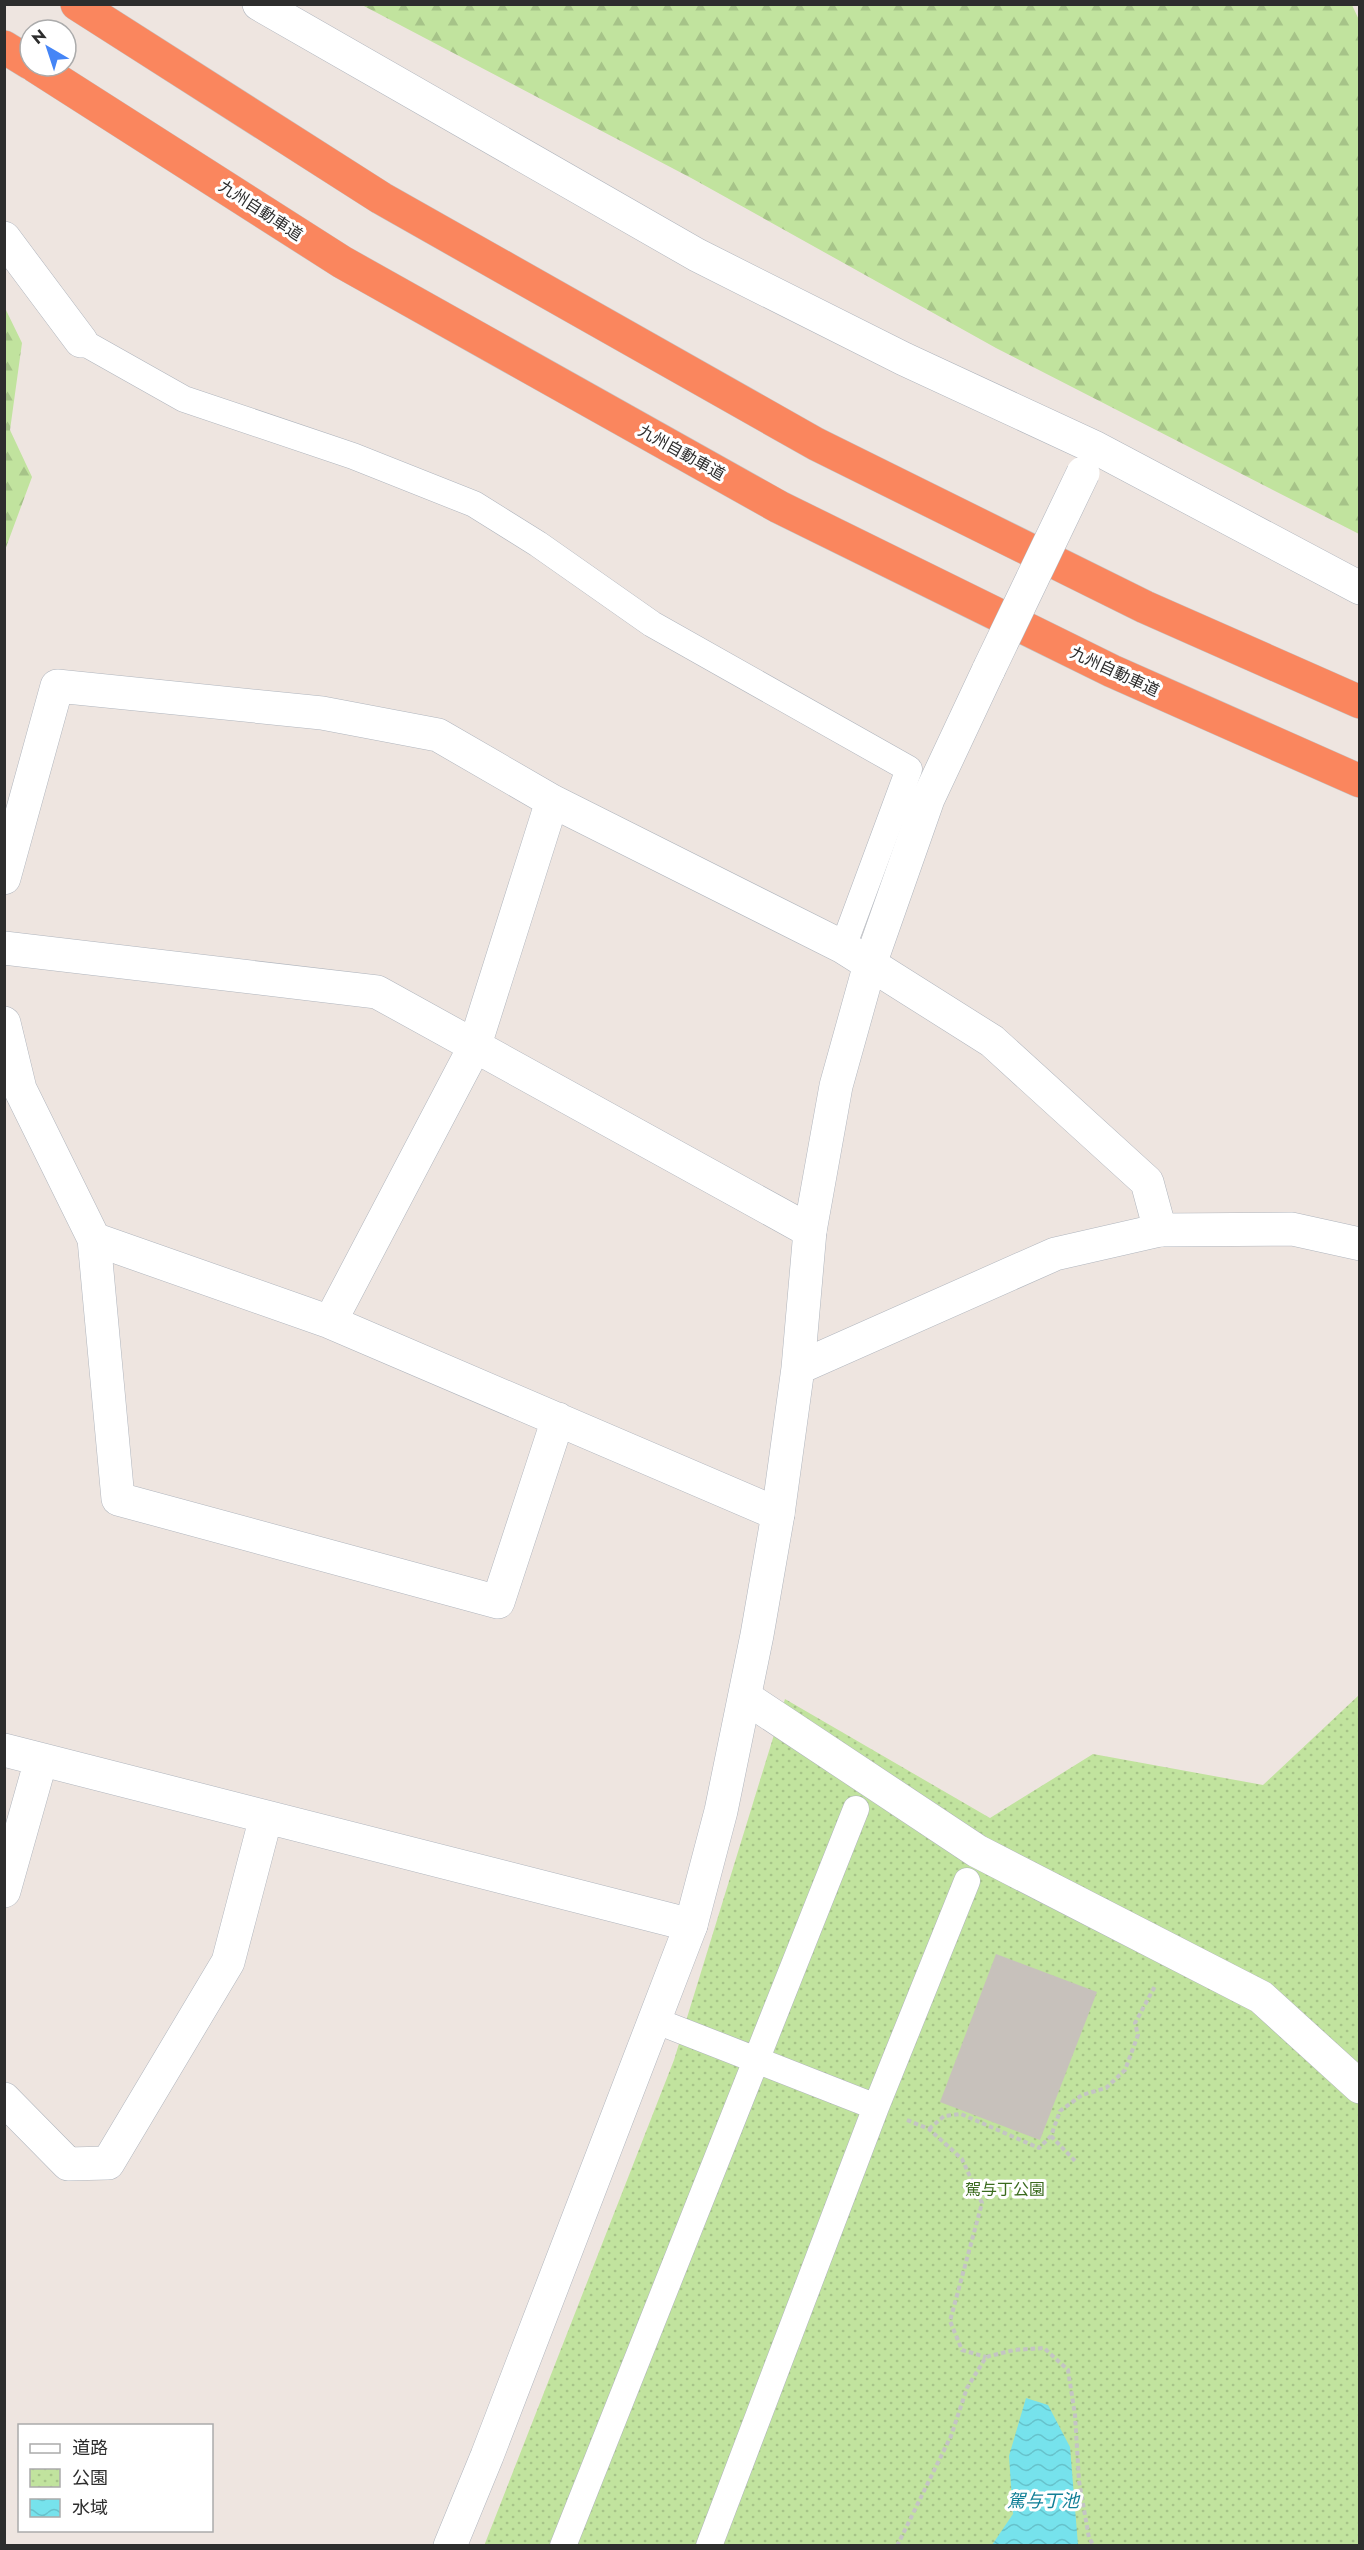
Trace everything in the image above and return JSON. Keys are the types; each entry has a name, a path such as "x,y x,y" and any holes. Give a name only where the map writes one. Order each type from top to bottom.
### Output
{"highway":[{"path":"77,4 381,198 816,444 1145,606 1359,702"},
{"path":"4,46 18,55"},
{"name":"九州自動車道","path":"54,78 342,262 779,507 1112,671 1359,782"}],"street":[{"path":"259,4 697,255 904,359 1090,461 1359,588"},
{"path":"4,238 81,341"},
{"path":"450,2546 488,2456 691,1925 721,1811 746,1697 778,1514 798,1368 810,1231 836,1086 870,964 928,799 1090,461"},
{"path":"4,878 57,686 322,713 438,735 552,801 843,946 992,1041 1147,1182 1160,1230"},
{"path":"330,1322 474,1048 552,801"},
{"path":"4,948 377,992 474,1048 810,1231"},
{"path":"4,1023 12,1090 94,1239 118,1499 498,1602 558,1419"},
{"path":"798,1368 1055,1254 1160,1230 1292,1229 1359,1244"},
{"path":"94,1239 330,1322 778,1514"},
{"path":"746,1697 977,1851 1261,1997 1359,2086"},
{"path":"4,1750 691,1925"},
{"path":"4,1891 42,1760"},
{"path":"4,2099 68,2164 108,2163 228,1962 266,1817"}],"lane":[{"path":"81,341 184,399 353,456 474,504 538,544 652,624 909,769 843,946"},
{"path":"563,2546 856,1809"},
{"path":"709,2546 876,2107 967,1881"},
{"path":"654,2020 876,2107"}],"path":[{"path":"1094,2546 1089,2538 1080,2481 1075,2415 1068,2370 1044,2348 1014,2350 986,2357 962,2350 950,2321 982,2203 962,2159 929,2129 944,2116 961,2114 1039,2148 1051,2136 1060,2110 1082,2095 1106,2088 1125,2070 1138,2035 1135,2022 1165,1969 1177,1954"},
{"path":"1051,2136 1076,2162"},
{"path":"897,2546 951,2436 967,2388 986,2357"}],"green space":[{"path":"362,5 1352,5 1360,22 1359,534 996,348 693,179"},
{"path":"5,308 22,343 10,430 32,477 5,550"},
{"name":"駕与丁公園","path":"1359,1695 1359,2545 484,2546 674,2060 785,1699 990,1818 1093,1754 1263,1785"}],"water":[{"name":"駕与丁池","path":"1026,2398 1048,2405 1070,2447 1078,2545 992,2545 1013,2514 1009,2456"}],"building":[{"path":"996,1954 1097,1992 1040,2140 940,2102"}]}
